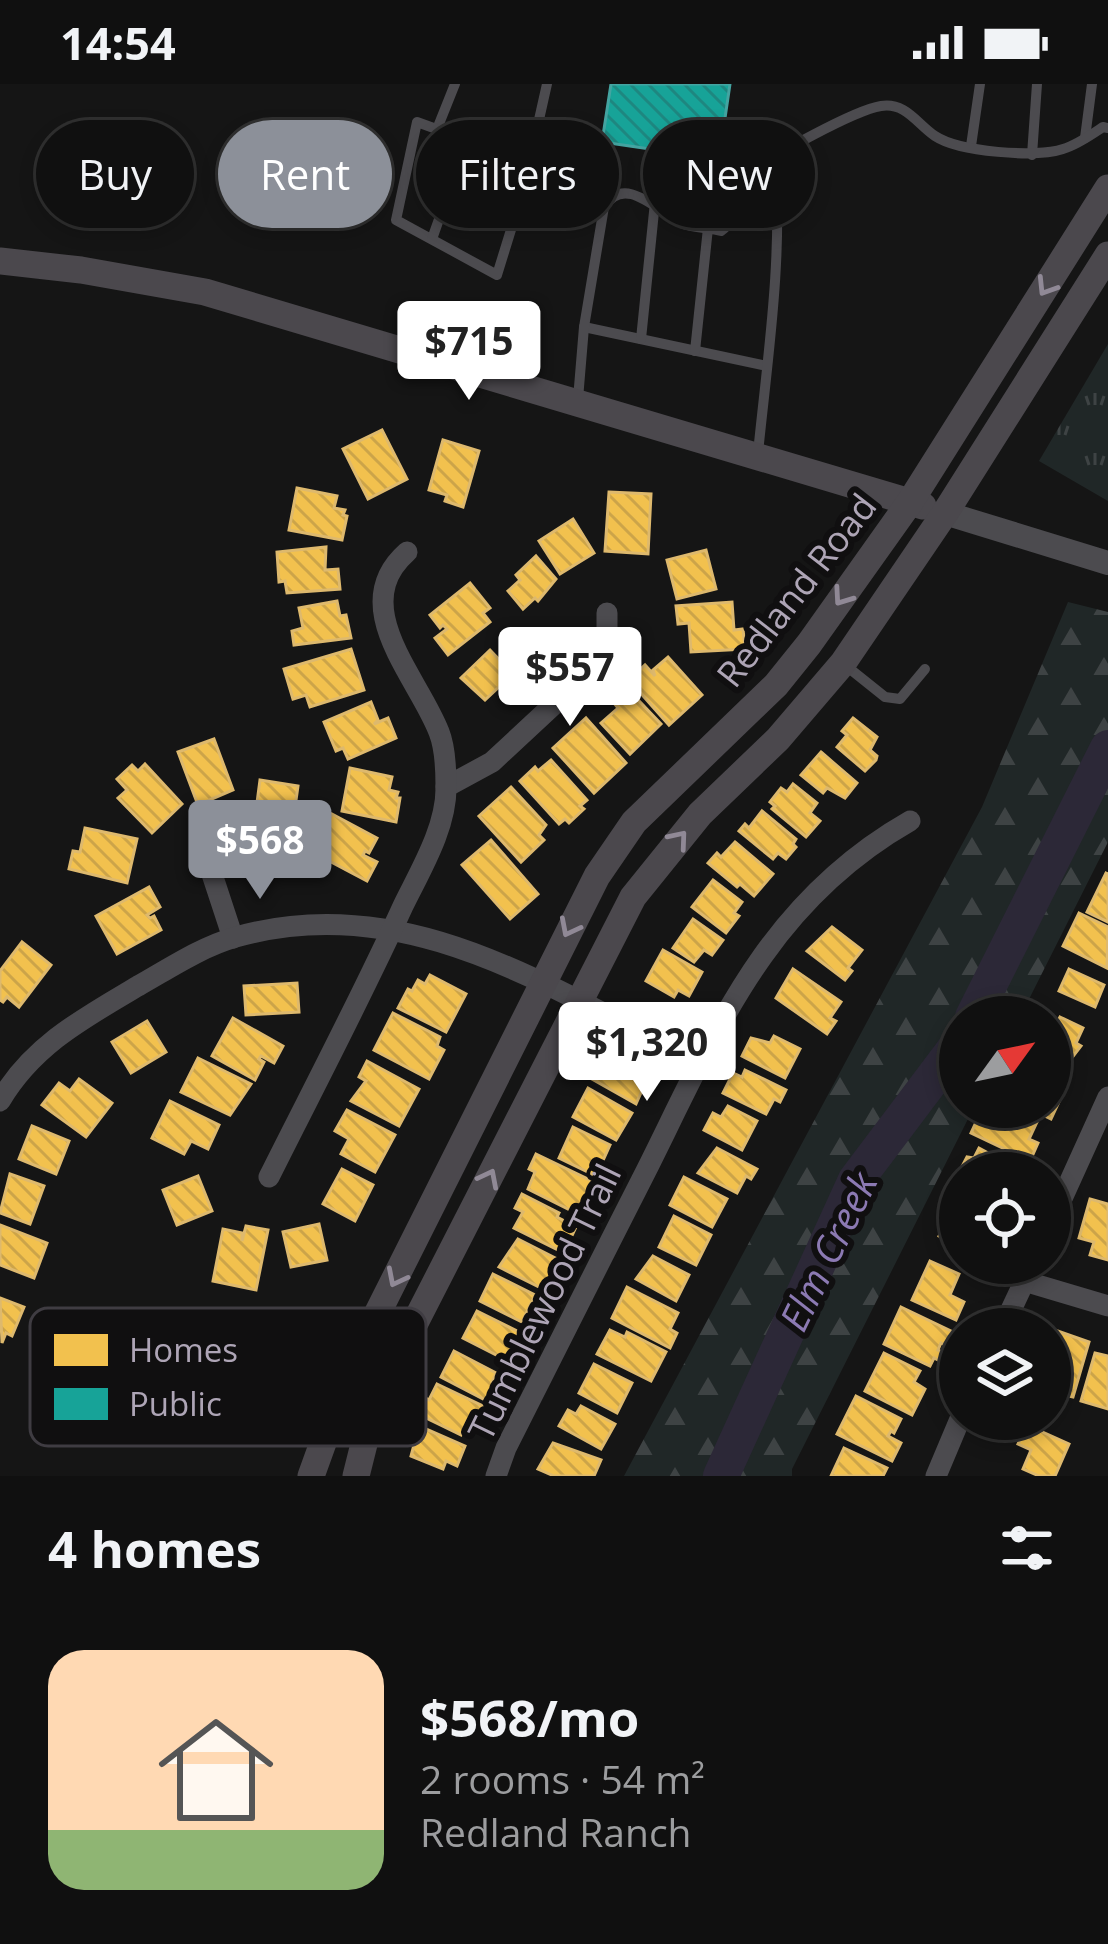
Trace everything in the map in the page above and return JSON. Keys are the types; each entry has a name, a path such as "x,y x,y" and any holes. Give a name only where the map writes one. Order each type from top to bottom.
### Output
{"main road":[{"name":"Redland Road","path":"380,1308 597,876 658,796 776,685 910,502 1108,188"},
{"name":"Redland Road","path":"423,1308 633,897 700,814 778,740 843,663 945,513 1108,255"},
{"path":"0,261 205,292 945,513"},
{"name":"Redland Road","path":"311,1476 321,1446"},
{"name":"Redland Road","path":"356,1476 364,1446"}],"street":[{"path":"945,513 1108,563"},
{"path":"269,1177 393,928 440,820 446,787 441,737 389,640 384,603 386,576 407,552"},
{"path":"446,787 492,762 592,669 607,648 607,614"},
{"name":"Tumblewood Trail","path":"496,1476 737,989 781,928 853,859 910,821"},
{"path":"210,868 233,938"},
{"path":"597,876 633,897"},
{"path":"0,1101 8,1067 67,1027 200,951 233,938 309,924 393,928 465,948 700,1063"},
{"path":"1071,1179 1108,1097"},
{"path":"1057,1284 1108,1306"},
{"path":"936,1476 951,1440"}],"lane":[{"path":"441,120 455,84"},
{"path":"539,120 547,84"},
{"path":"971,146 980,84"},
{"path":"1032,155 1037,84"},
{"path":"1085,138 1092,84"},
{"path":"815,135 886,106 910,113 938,138 1032,155 1064,149 1108,128"},
{"path":"416,122 396,220 497,274 512,228"},
{"path":"432,239 436,228"},
{"path":"578,402 584,327 600,228"},
{"path":"641,339 652,228"},
{"path":"695,351 708,228 725,228"},
{"path":"758,456 778,228"},
{"path":"584,327 766,366"},
{"path":"843,663 885,697 900,699 925,669"}],"green space":[{"path":"1108,344 1108,501 1039,461"},
{"path":"1068,602 1108,612 1108,842 1031,996 939,996 939,1128 963,1128 951,1152 939,1152 939,1177 792,1476 624,1476 982,807"}],"building: Homes":[{"path":"382,430 407,479 368,499 343,449"},
{"path":"443,440 479,451 463,507 429,490"},
{"path":"297,488 337,496 334,508 345,510 347,516 342,540 289,530"},
{"path":"609,492 651,494 648,554 605,551"},
{"path":"573,519 594,553 560,574 539,541"},
{"path":"326,547 325,570 338,569 340,589 287,593 285,581 279,582 277,552"},
{"path":"706,550 716,589 677,599 667,560"},
{"path":"536,556 556,579 538,601 535,598 523,609 508,591 520,580 516,575"},
{"path":"470,583 490,608 483,613 490,622 448,655 435,638 447,629 440,628 430,615"},
{"path":"337,601 351,638 294,645 292,631 303,628 299,608"},
{"path":"732,602 734,630 743,629 745,649 691,652 689,623 678,624 676,606"},
{"path":"351,649 364,690 310,707 306,695 293,699 284,669"},
{"path":"490,650 513,674 485,700 461,678"},
{"path":"668,657 702,695 669,725 629,680 645,665 655,676 653,670"},
{"path":"623,684 661,724 630,754 601,723 618,708 609,697"},
{"path":"371,702 378,720 374,724 388,718 396,738 348,759 343,748 336,751 324,722"},
{"path":"586,718 626,763 594,793 553,748"},
{"path":"853,718 877,737 870,750 876,760 865,771 837,747"},
{"path":"214,739 233,790 198,805 178,752"},
{"path":"821,752 857,783 845,798 827,788 823,793 801,775"},
{"path":"551,760 587,800 569,823 565,819 559,824 520,781"},
{"path":"145,764 182,804 152,833 118,798 127,790 117,779 132,765 138,771"},
{"path":"350,768 392,777 389,790 398,792 396,798 400,798 396,822 342,811"},
{"path":"260,780 298,786 291,836 261,832 263,819 255,818"},
{"path":"793,784 817,803 810,813 820,821 806,837 772,809 775,806 770,802 781,788 787,792"},
{"path":"511,787 546,825 539,835 544,840 521,862 479,816"},
{"path":"762,811 796,839 786,859 778,853 773,859 739,831 745,824 749,828"},
{"path":"332,814 377,838 363,855 377,862 367,881 320,856 324,847 317,843"},
{"path":"85,828 137,839 127,883 69,869 73,851 80,852"},
{"path":"491,840 538,894 510,919 462,865"},
{"path":"735,842 773,874 754,896 708,863"},
{"path":"1108,874 1108,922 1087,912"},
{"path":"713,880 742,902 734,913 739,916 726,933 692,907"},
{"path":"149,887 160,907 147,915 154,916 161,930 117,954 96,916"},
{"path":"1079,913 1108,927 1107,968 1063,946"},
{"path":"693,919 723,940 712,955 704,950 694,962 673,948"},
{"path":"832,927 862,950 845,980 807,951"},
{"path":"22,942 51,965 19,1007 7,997 0,1000 0,971"},
{"path":"663,950 702,972 689,996 678,990 674,997 646,981"},
{"path":"793,969 841,1002 830,1018 836,1021 827,1034 776,998"},
{"path":"1069,969 1104,985 1095,1007 1059,991"},
{"path":"430,975 466,994 446,1032 398,1008 408,989 412,991 418,980 425,984"},
{"path":"297,983 299,1012 246,1015 244,986"},
{"path":"393,1013 440,1037 437,1046 444,1050 429,1079 374,1050"},
{"path":"233,1018 283,1046 274,1063 261,1056 264,1062 255,1080 212,1056"},
{"path":"147,1021 166,1052 131,1073 112,1042"},
{"path":"1071,1022 1083,1028 1076,1043 1081,1046 1071,1059"},
{"path":"774,1036 800,1049 785,1078 742,1056 751,1038 770,1043"},
{"path":"599,1049 648,1077 636,1104 590,1078 599,1063 593,1060"},
{"path":"198,1058 251,1084 230,1115 181,1092"},
{"path":"367,1061 419,1089 399,1126 351,1101 366,1081 359,1077"},
{"path":"745,1070 786,1090 766,1114 723,1093 733,1073 742,1077"},
{"path":"79,1079 112,1103 86,1137 42,1105 59,1083 70,1091"},
{"path":"588,1088 632,1113 616,1140 573,1117"},
{"path":"170,1101 219,1125 208,1149 191,1141 184,1154 152,1138"},
{"path":"728,1106 757,1121 742,1150 704,1130 713,1113 721,1117"},
{"path":"347,1110 395,1135 375,1172 341,1154 349,1139 335,1131"},
{"path":"32,1126 69,1141 56,1174 19,1159"},
{"path":"573,1127 610,1145 596,1176 559,1158"},
{"path":"973,1128 1034,1128 1029,1139 1038,1143 1034,1152 1011,1152 971,1133"},
{"path":"717,1148 757,1169 751,1179 746,1176 737,1193 698,1173"},
{"path":"536,1154 596,1183 578,1214 528,1189"},
{"path":"342,1169 373,1185 355,1221 323,1204"},
{"path":"10,1174 44,1186 30,1224 0,1213"},
{"path":"198,1176 212,1211 177,1225 163,1190"},
{"path":"684,1177 727,1199 712,1227 670,1205"},
{"path":"522,1194 576,1227 564,1253 514,1228 523,1212 515,1208"},
{"path":"1090,1199 1108,1204 1108,1260 1090,1255 1094,1242 1079,1238"},
{"path":"674,1216 711,1235 696,1265 659,1247"},
{"path":"319,1224 327,1260 291,1267 283,1232"},
{"path":"0,1225 47,1243 34,1278 0,1265"},
{"path":"246,1226 268,1230 256,1290 213,1281 223,1229 242,1233 242,1241"},
{"path":"518,1239 561,1261 547,1291 499,1267"},
{"path":"653,1256 689,1275 676,1301 636,1279"},
{"path":"930,1261 939,1265 939,1284 955,1284 950,1295 964,1302 961,1308 939,1308 939,1312 912,1300"},
{"path":"493,1274 535,1295 522,1322 480,1301"},
{"path":"627,1287 678,1313 670,1329 677,1333 670,1348 612,1318"},
{"path":"0,1298 24,1307 12,1336 6,1333 2,1343"},
{"path":"901,1307 939,1325 939,1360 934,1358 930,1366 884,1344"},
{"path":"477,1311 519,1332 506,1360 463,1338"},
{"path":"610,1330 625,1337 627,1332 666,1352 651,1381 597,1354"},
{"path":"1071,1336 1089,1342 1071,1397"},
{"path":"454,1351 496,1373 487,1401 441,1377"},
{"path":"884,1353 920,1371 914,1382 925,1389 912,1415 865,1391"},
{"path":"1095,1353 1108,1356 1108,1409 1081,1401"},
{"path":"594,1364 632,1383 617,1413 579,1393"},
{"path":"437,1384 483,1406 474,1425 467,1421 461,1435 426,1418"},
{"path":"856,1396 901,1419 888,1436 901,1443 892,1461 837,1434"},
{"path":"581,1406 615,1424 601,1449 559,1426 568,1410 576,1414"},
{"path":"426,1429 465,1446 457,1466 446,1461 443,1469 411,1456 414,1446 426,1446"},
{"path":"1020,1440 1060,1440 1069,1444 1055,1476 1039,1476 1023,1469 1031,1450 1018,1444"},
{"path":"553,1443 601,1460 594,1476 554,1476 538,1469"},
{"path":"844,1448 887,1468 883,1476 831,1476"}],"building: Public":[{"path":"611,84 730,84 725,120 643,120 643,148 619,144 619,120 605,120"}],"waterway":[{"name":"Elm Creek","path":"984,996 1108,748"},
{"name":"Elm Creek","path":"721,1476 856,1180 939,1070"}]}
